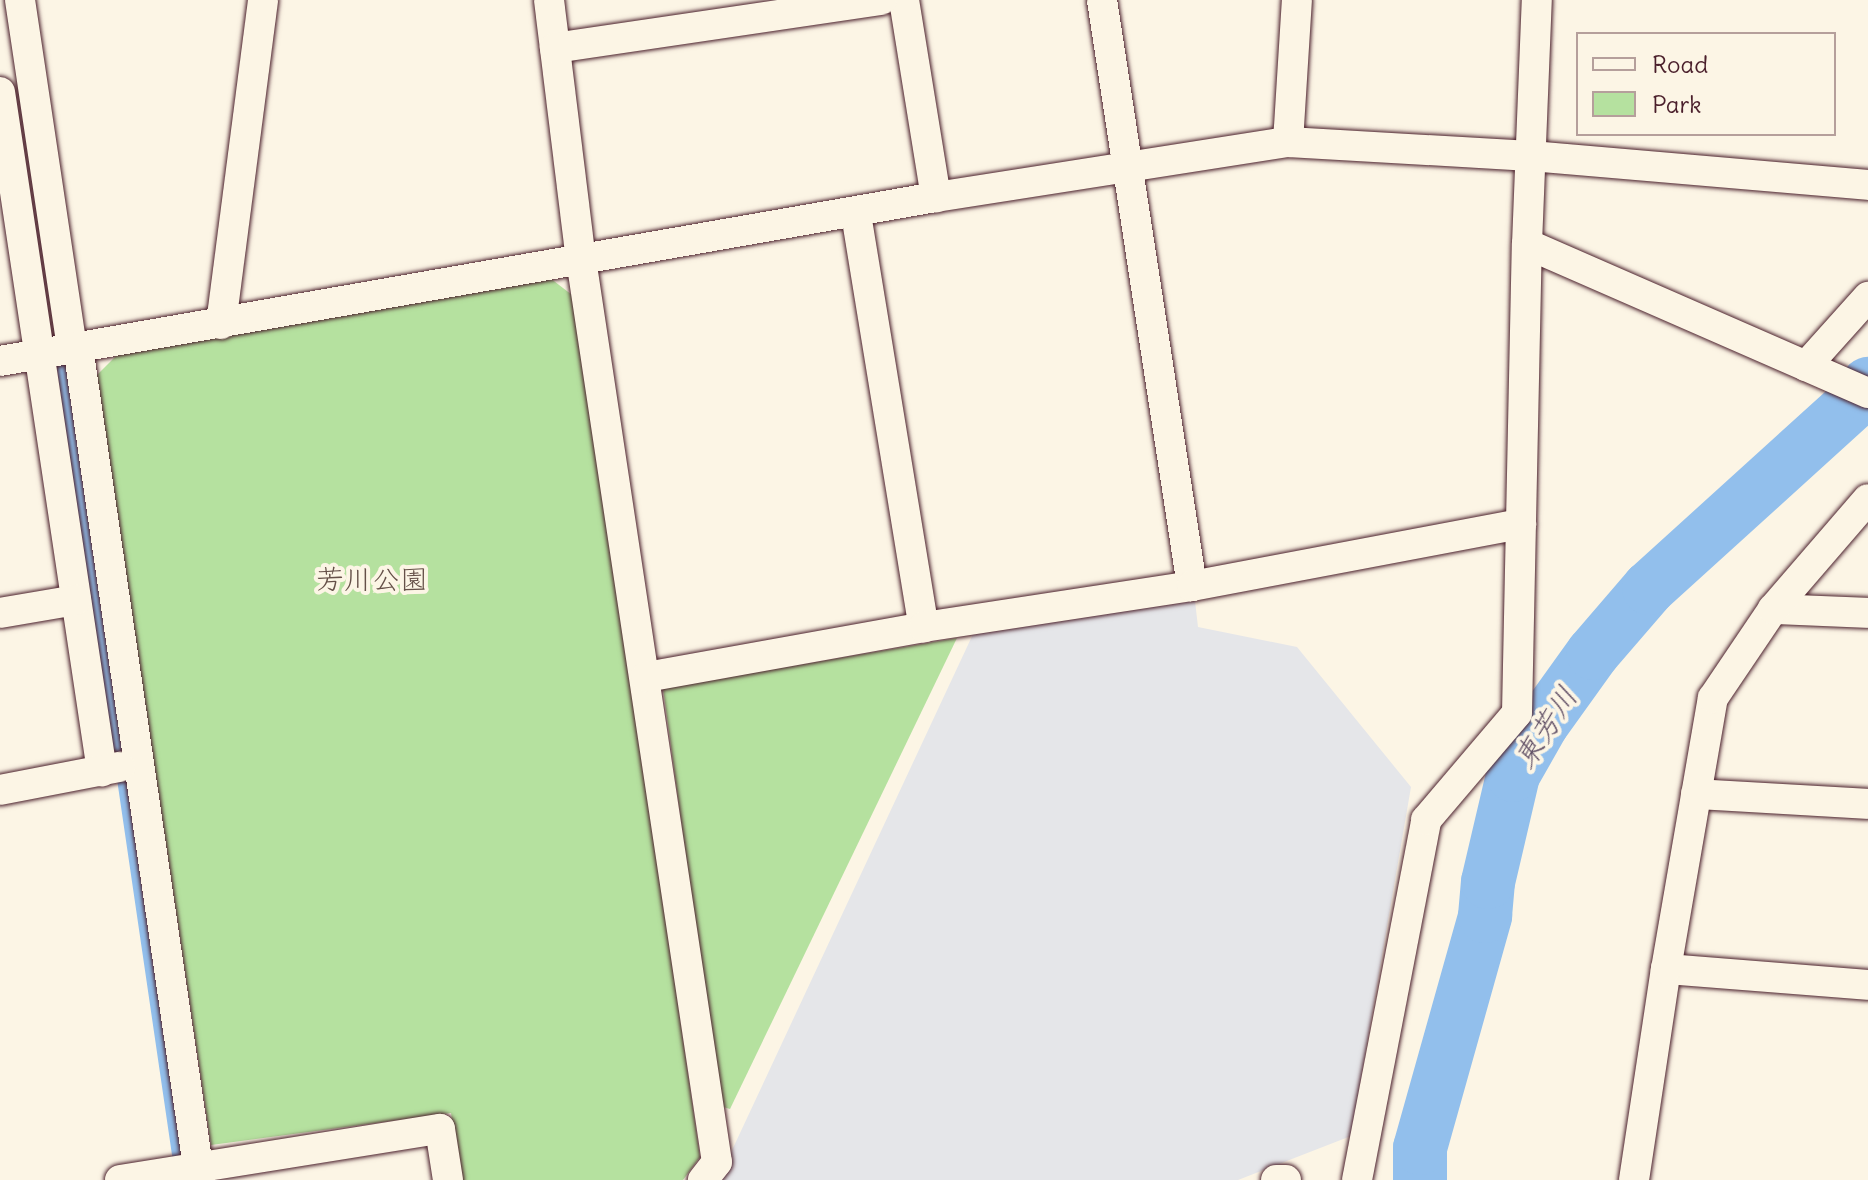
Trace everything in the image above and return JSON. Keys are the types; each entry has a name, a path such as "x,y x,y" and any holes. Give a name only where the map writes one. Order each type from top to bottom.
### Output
{"street":[{"path":"20,0 75,347 119,767"},
{"path":"221,324 263,0"},
{"path":"549,0 581,259 717,1162 703,1180"},
{"path":"555,48 881,0"},
{"path":"904,0 936,197"},
{"path":"1102,0 1192,586"},
{"path":"1288,142 1297,0"},
{"path":"1357,1180 1426,820 1517,713 1527,244 1537,0"},
{"path":"0,92 76,600 119,767 199,1173"},
{"path":"0,361 856,214 936,197 1288,142 1531,156 1868,185"},
{"path":"856,214 924,627"},
{"path":"1527,244 1868,393"},
{"path":"1806,366 1868,297"},
{"path":"1634,1180 1666,969 1713,698 1773,609 1868,499"},
{"path":"646,677 924,627 1192,586 1521,524"},
{"path":"0,613 76,600"},
{"path":"1773,609 1868,613"},
{"path":"0,790 119,767"},
{"path":"1696,794 1868,804"},
{"path":"1666,969 1868,985"},
{"path":"120,1180 199,1173 440,1129 448,1180"},
{"path":"1276,1180 1286,1180"}],"shaded area":[{"path":"1195,601 1198,627 1297,647 1411,787 1351,1136 1238,1180 714,1180 726,1163 974,632"}],"green space":[{"name":"芳川公園","path":"550,278 576,298 700,1157 683,1180 462,1180 451,1113 211,1145 96,376 119,353"},
{"path":"957,638 730,1109 720,1106 663,688"}],"waterway":[{"path":"59,355 178,1168"},
{"name":"東芳川","path":"1420,1180 1420,1148 1485,916 1488,882 1513,775 1542,724 1593,653 1649,588 1864,393 1868,384"}]}
